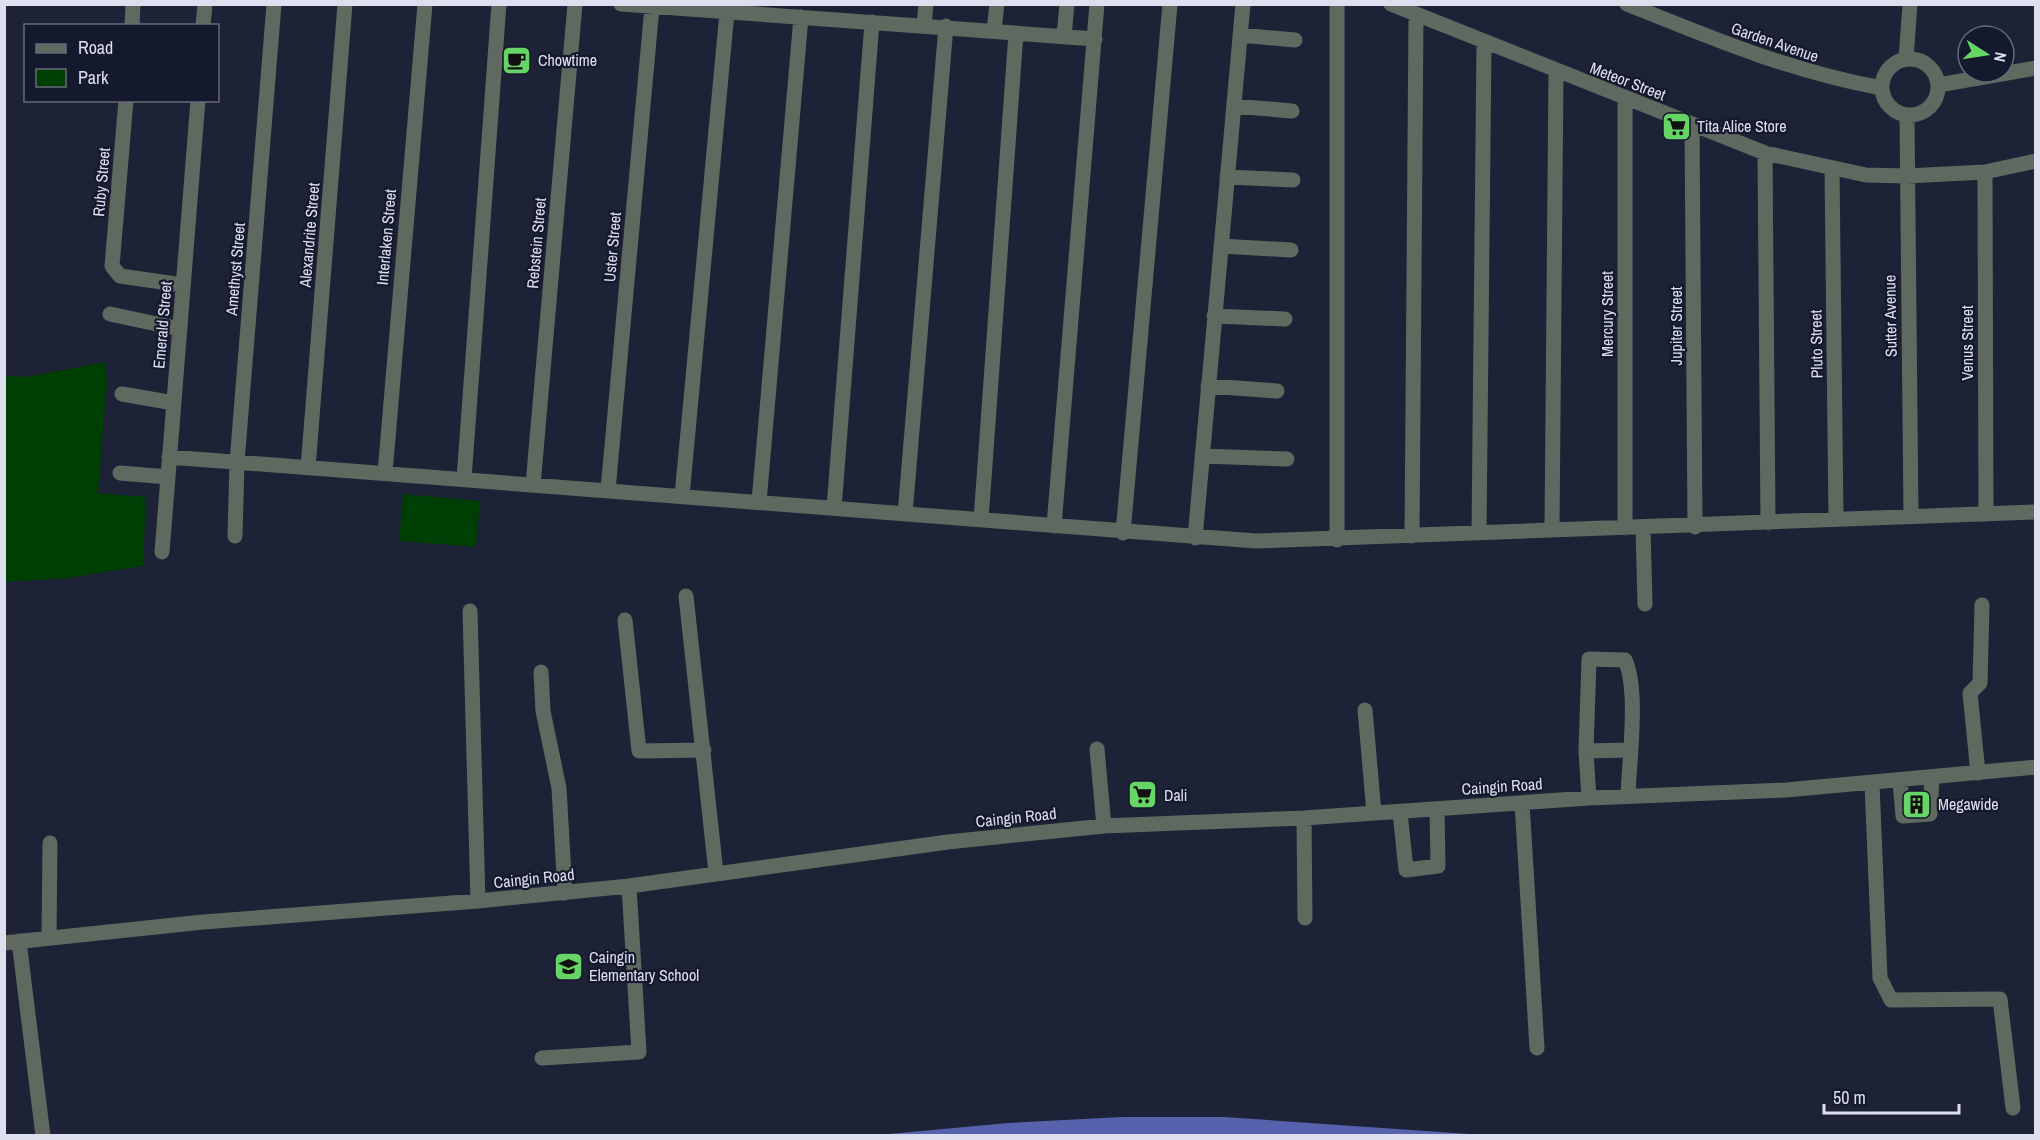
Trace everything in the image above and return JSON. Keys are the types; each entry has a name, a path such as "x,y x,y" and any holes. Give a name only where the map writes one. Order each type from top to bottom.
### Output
{"street":[{"path":"132,24 133,4"},
{"path":"204,24 205,4"},
{"name":"Amethyst Street","path":"235,536 237,462 274,4"},
{"name":"Alexandrite Street","path":"308,468 345,4"},
{"name":"Interlaken Street","path":"385,473 425,4"},
{"path":"464,479 499,4"},
{"name":"Rebstein Street","path":"533,485 575,4"},
{"path":"621,4 710,8 728,12 783,10 801,17 946,26 1095,39"},
{"path":"854,21 855,4"},
{"path":"924,25 926,4"},
{"path":"994,31 997,4"},
{"path":"1064,36 1067,4"},
{"path":"1054,526 1097,4"},
{"path":"1123,533 1170,4"},
{"path":"1196,538 1243,4"},
{"path":"1337,4 1337,540"},
{"name":"Meteor Street","path":"1391,4 1484,44 1765,153 1866,175 1906,176 1984,172 2036,161"},
{"name":"Garden Avenue","path":"1627,4 1780,64 1831,79 1882,88"},
{"path":"1906,59 1910,4"},
{"name":"Uster Street","path":"608,490 644,6"},
{"path":"682,496 728,12"},
{"path":"1412,536 1416,15"},
{"path":"759,502 801,17"},
{"path":"834,508 872,22"},
{"path":"905,514 946,26"},
{"path":"981,520 1016,33"},
{"path":"1240,35 1295,40"},
{"path":"1479,533 1484,44"},
{"path":"1906,59 1918,60 1928,65 1935,74 1938,85 1937,97 1930,108 1919,114 1907,116 1890,106 1882,88 1888,69 1906,59"},
{"path":"1938,85 2036,68"},
{"path":"1552,529 1556,72"},
{"name":"Mercury Street","path":"1625,99 1625,528"},
{"name":"Ruby Street","path":"126,102 112,266 120,276 183,285"},
{"name":"Emerald Street","path":"162,552 198,102"},
{"path":"1234,106 1292,111"},
{"name":"Sutter Avenue","path":"1907,116 1911,516"},
{"name":"Jupiter Street","path":"1692,125 1695,527"},
{"path":"1765,153 1768,523"},
{"name":"Pluto Street","path":"1832,168 1836,519"},
{"name":"Venus Street","path":"1984,172 1986,514"},
{"path":"1227,177 1293,180"},
{"path":"1221,246 1291,250"},
{"path":"110,314 180,329"},
{"path":"1214,316 1285,319"},
{"path":"1208,386 1277,391"},
{"path":"122,394 174,403"},
{"path":"1202,456 1287,459"},
{"path":"169,457 759,502 1123,533 1256,541 1337,540 1552,529 1695,527 2036,512"},
{"path":"120,473 168,477"},
{"path":"1643,528 1645,604"},
{"path":"686,596 716,873"},
{"path":"1978,773 1970,693 1980,682 1982,605"},
{"path":"470,611 478,901"},
{"path":"625,620 639,751 704,750"},
{"path":"1589,798 1586,750 1589,659 1625,660 1632,674 1628,796"},
{"path":"541,672 543,711 559,788 565,893"},
{"path":"1365,710 1374,813"},
{"path":"1096,749 1104,826"},
{"path":"1586,750 1630,750"},
{"name":"Caingin Road","path":"12,942 203,922 565,893 948,842 1104,826 1304,818 1589,798 1786,790 2036,767"},
{"path":"1900,781 1903,816 1930,814 1932,778"},
{"path":"1872,783 1880,978 1891,999 2000,999 2013,1108"},
{"path":"1522,802 1537,1048"},
{"path":"1400,812 1406,870 1438,867 1437,809"},
{"path":"1304,818 1305,918"},
{"path":"50,843 50,938"},
{"path":"542,1058 639,1052 629,886"},
{"path":"12,942 43,1136"}],"green space":[{"path":"105,362 107,380 98,493 146,497 143,566 68,578 5,582 5,376 26,377"},
{"path":"403,494 480,501 476,547 399,541"}],"water":[{"path":"1122,1117 1224,1117 1484,1135 878,1135 1008,1123"}],"place":[{"name":"Chowtime","path":"517,60"},
{"name":"Tita Alice Store","path":"1676,126"},
{"name":"Dali","path":"1143,795"},
{"name":"Megawide","path":"1917,804"},
{"name":"Caingin Elementary School","path":"568,966"}]}
